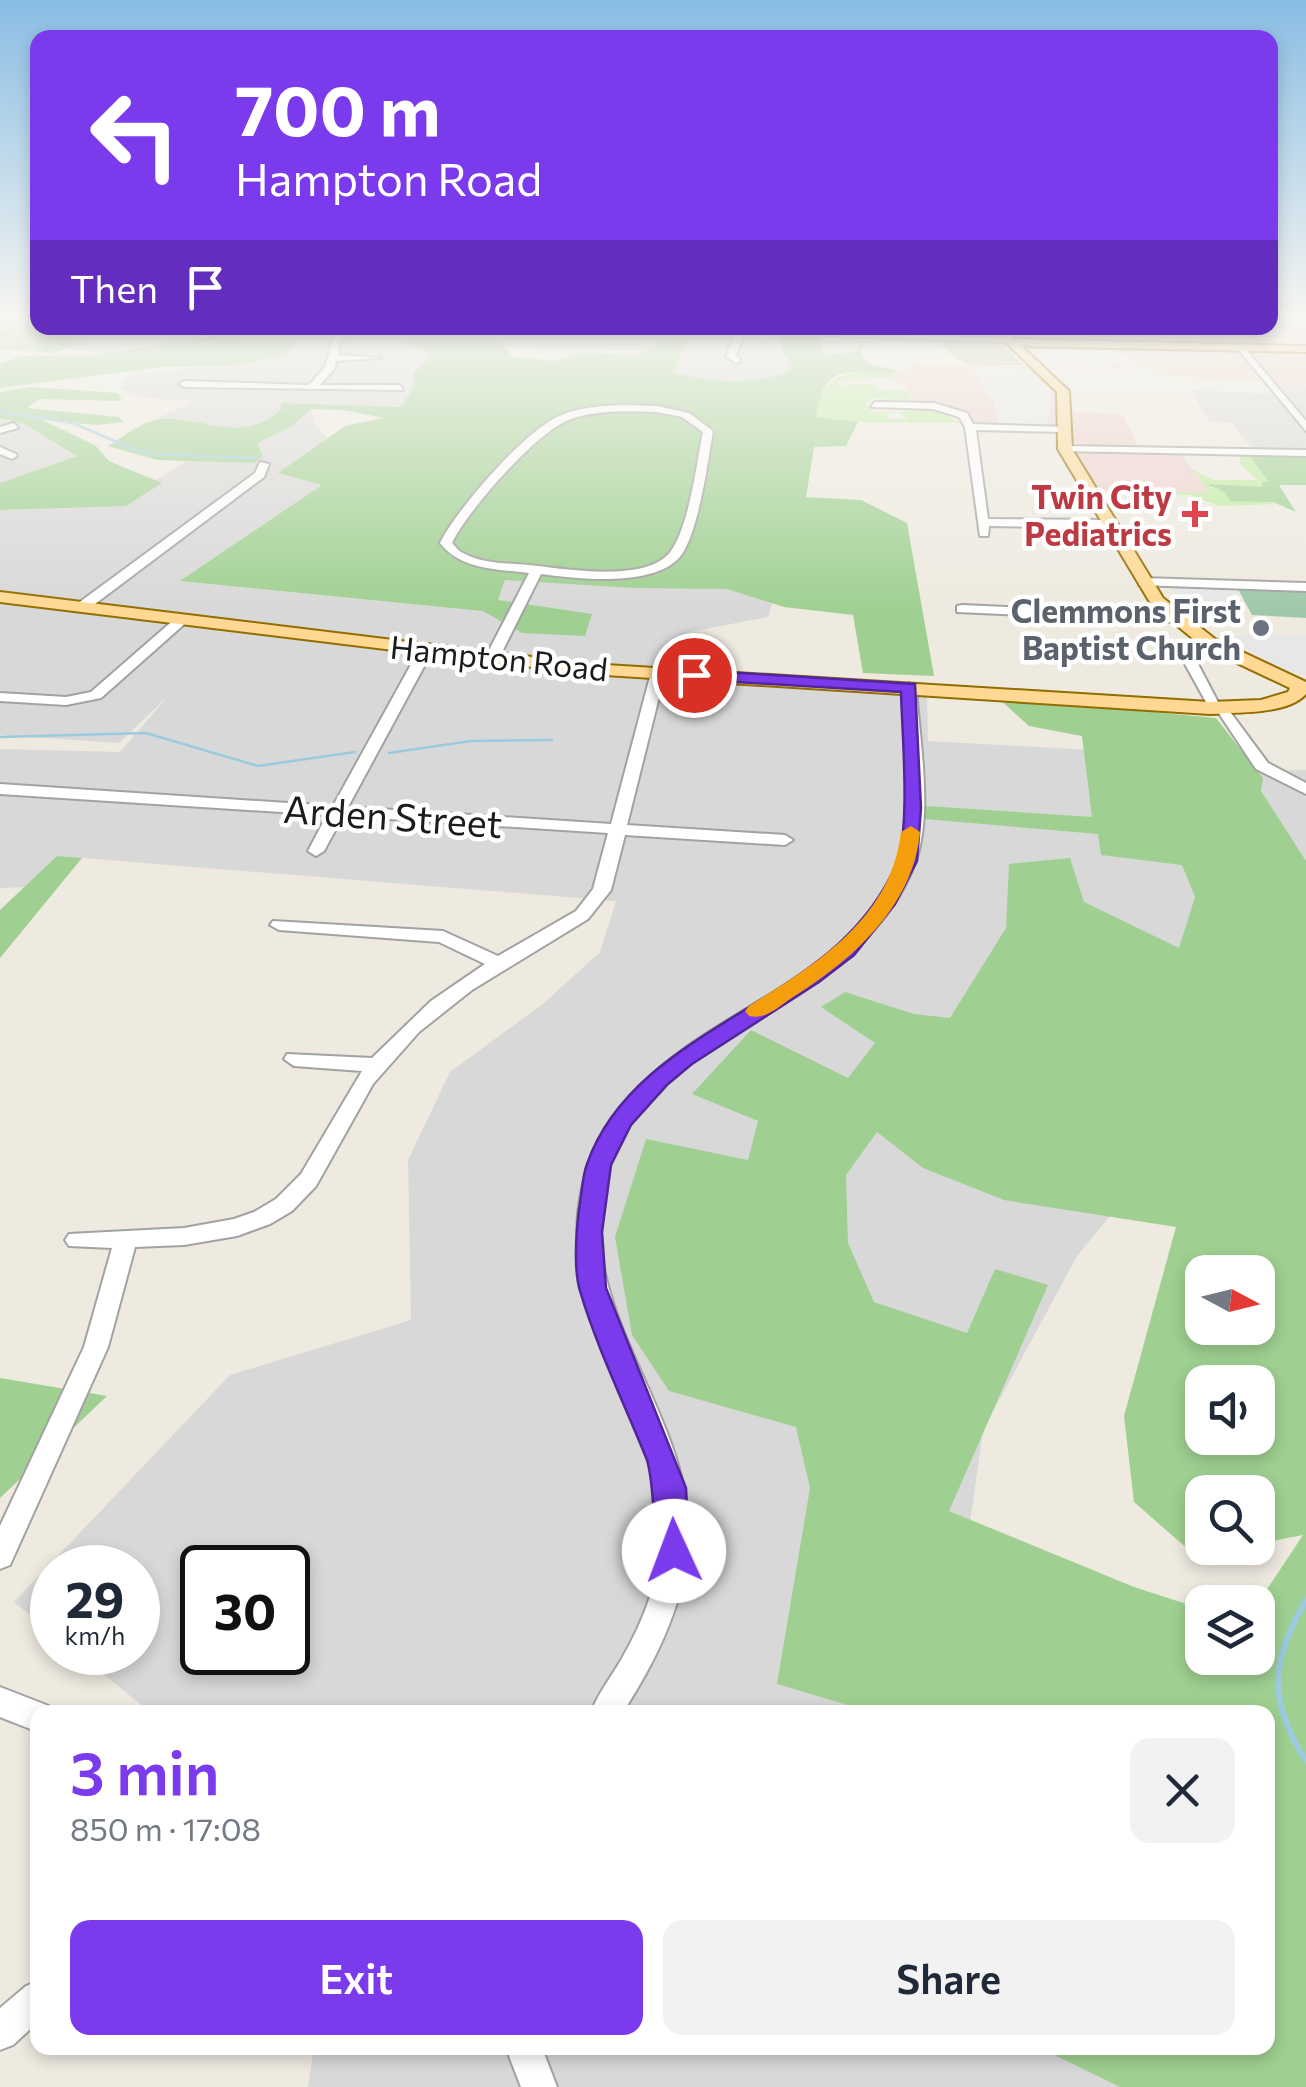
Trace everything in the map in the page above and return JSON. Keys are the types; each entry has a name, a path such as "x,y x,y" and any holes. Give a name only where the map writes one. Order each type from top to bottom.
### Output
{"main road":[{"path":"1063,416 1065,448 1143,582 1174,618 1229,654 1303,687"},
{"name":"Hampton Road","path":"0,597 492,658 658,673 1216,705 1280,701 1294,696 1303,687"}],"street":[{"path":"577,416 554,423 464,512 450,529 446,544 456,555 475,562 612,575 648,569 673,557 682,541 708,431 700,421 685,416"},
{"path":"964,416 970,427 984,528 1108,524"},
{"path":"0,430 14,426"},
{"path":"970,427 1062,429"},
{"path":"1065,448 1306,453"},
{"path":"0,450 12,456"},
{"path":"82,607 260,475 264,464"},
{"path":"492,658 538,569"},
{"path":"1143,582 1306,587"},
{"path":"962,609 1174,618"},
{"path":"0,697 66,701 96,695 182,620"},
{"path":"1182,646 1216,705 1262,766 1306,789"},
{"path":"316,852 426,650"},
{"path":"76,1240 203,1233 242,1226 282,1207 304,1189 333,1129 376,1065 426,1014 498,963 582,915 596,902 619,830 658,673"},
{"path":"610,1705 648,1641 662,1608 669,1584 674,1519 662,1460 592,1288 589,1232 598,1165 621,1120 660,1078 727,1029 834,962 885,904 910,850 910,687"},
{"name":"Arden Street","path":"0,788 785,840"},
{"path":"279,925 443,937 498,963"},
{"path":"294,1059 376,1065"},
{"path":"0,1556 96,1347 126,1238"},
{"path":"0,1702 30,1714"},
{"path":"0,2032 30,2005"},
{"path":"527,2055 539,2087"}],"shaded area":[{"path":"160,416 313,416 333,444 796,533 768,617 689,632 671,670 580,665 356,638 351,645 492,661 927,693 928,741 1092,750 1223,772 1306,770 1306,957 1223,1080 1077,1256 983,1430 945,1705 141,1705 104,1675 160,1675 160,1545 68,1545 230,1375 411,1320 408,1160 450,1072 544,1003 600,952 616,901 57,856 27,887 0,888 0,749 120,752 168,696 119,743 0,735 0,602 13,595 0,594 0,510 111,506 233,434 152,420","holes":["131,610 240,624 234,631 124,619"]},
{"path":"966,416 1055,416 1055,428 972,424"},
{"path":"998,416 1049,416 1048,425 1000,424"},
{"path":"1068,416 1123,416 1139,448 1177,449 1210,493 1094,491 1073,453 1067,433"},
{"path":"1206,416 1306,416 1306,452 1254,451 1232,423 1209,422"},
{"path":"0,418 24,424 78,456 0,483"},
{"path":"1172,587 1237,589 1239,594 1235,595 1242,607 1185,606"},
{"path":"1246,634 1306,636 1306,678 1303,672 1295,673 1218,638"},
{"path":"30,1585 30,1615 14,1602"},
{"path":"313,2055 1275,2055 1306,2087 308,2087"}],"green space":[{"path":"303,416 257,443 263,456 254,463 157,460 108,446 159,419 240,428 268,419"},
{"path":"376,416 816,416 858,422 846,446 814,447 806,497 861,500 907,523 934,676 863,673 853,615 784,607 727,589 505,580 498,600 592,614 585,636 522,633 483,611 180,581 322,485 278,473 345,426 384,418"},
{"path":"947,416 961,423 858,422 816,417"},
{"path":"119,417 123,422 96,425 40,419 95,445 109,461 162,483 126,506 0,510 0,483 77,456 24,424 0,418"},
{"path":"1240,454 1306,454 1306,458 1251,456 1269,482 1264,487 1209,487 1276,504 1219,506 1189,495 1098,490 1208,493 1197,474 1191,474 1193,470 1214,480 1257,480 1240,464"},
{"path":"1250,456 1306,458 1306,485 1279,485 1296,512 1273,502 1230,501 1225,492 1206,484 1263,487 1261,483 1268,481"},
{"path":"1238,589 1306,591 1306,618 1252,615"},
{"path":"998,698 1216,718 1263,778 1261,791 1306,861 1306,2087 1120,2087 1054,2055 1275,2055 1275,1705 848,1705 777,1684 810,1488 796,1427 669,1391 632,1335 615,1237 646,1139 748,1160 758,1121 692,1094 751,1030 848,1078 875,1043 821,1007 845,992 914,1014 950,1018 1006,928 1009,864 1070,858 1084,902 1179,948 1195,897 1182,865 1101,855 1098,834 924,819 926,806 1092,817 1082,736 1029,726","holes":["877,1132 923,1168 1004,1200 1176,1227 1124,1416 1134,1502 1185,1547 1185,1475 1275,1475 1275,1541 1303,1535 1270,1585 1275,1585 1275,1675 1185,1675 1185,1604 1134,1587 949,1511 1048,1285 995,1269 967,1333 874,1302 848,1243 846,1175"]},
{"path":"57,856 82,858 0,958 0,910"},
{"path":"0,1378 107,1396 0,1498"}],"waterway":[{"path":"29,416 73,423 133,449 155,454 256,458"},
{"path":"0,737 146,733 258,766 355,752"},
{"path":"389,753 471,741 552,740"},
{"path":"1306,1600 1285,1643 1278,1681 1285,1720 1306,1761"}],"slow traffic":[{"path":"756,1011 834,962 870,924 908,861 911,832"}],"place":[{"name":"Twin City Pediatrics","path":"1195,514"},
{"name":"Clemmons First Baptist Church","path":"1261,628"}],"route":[{"path":"674,1551 670,1488 662,1460 592,1288 589,1232 598,1165 621,1120 660,1078 727,1029 834,962 870,924 908,861 912,808 910,687 694,675"}]}
